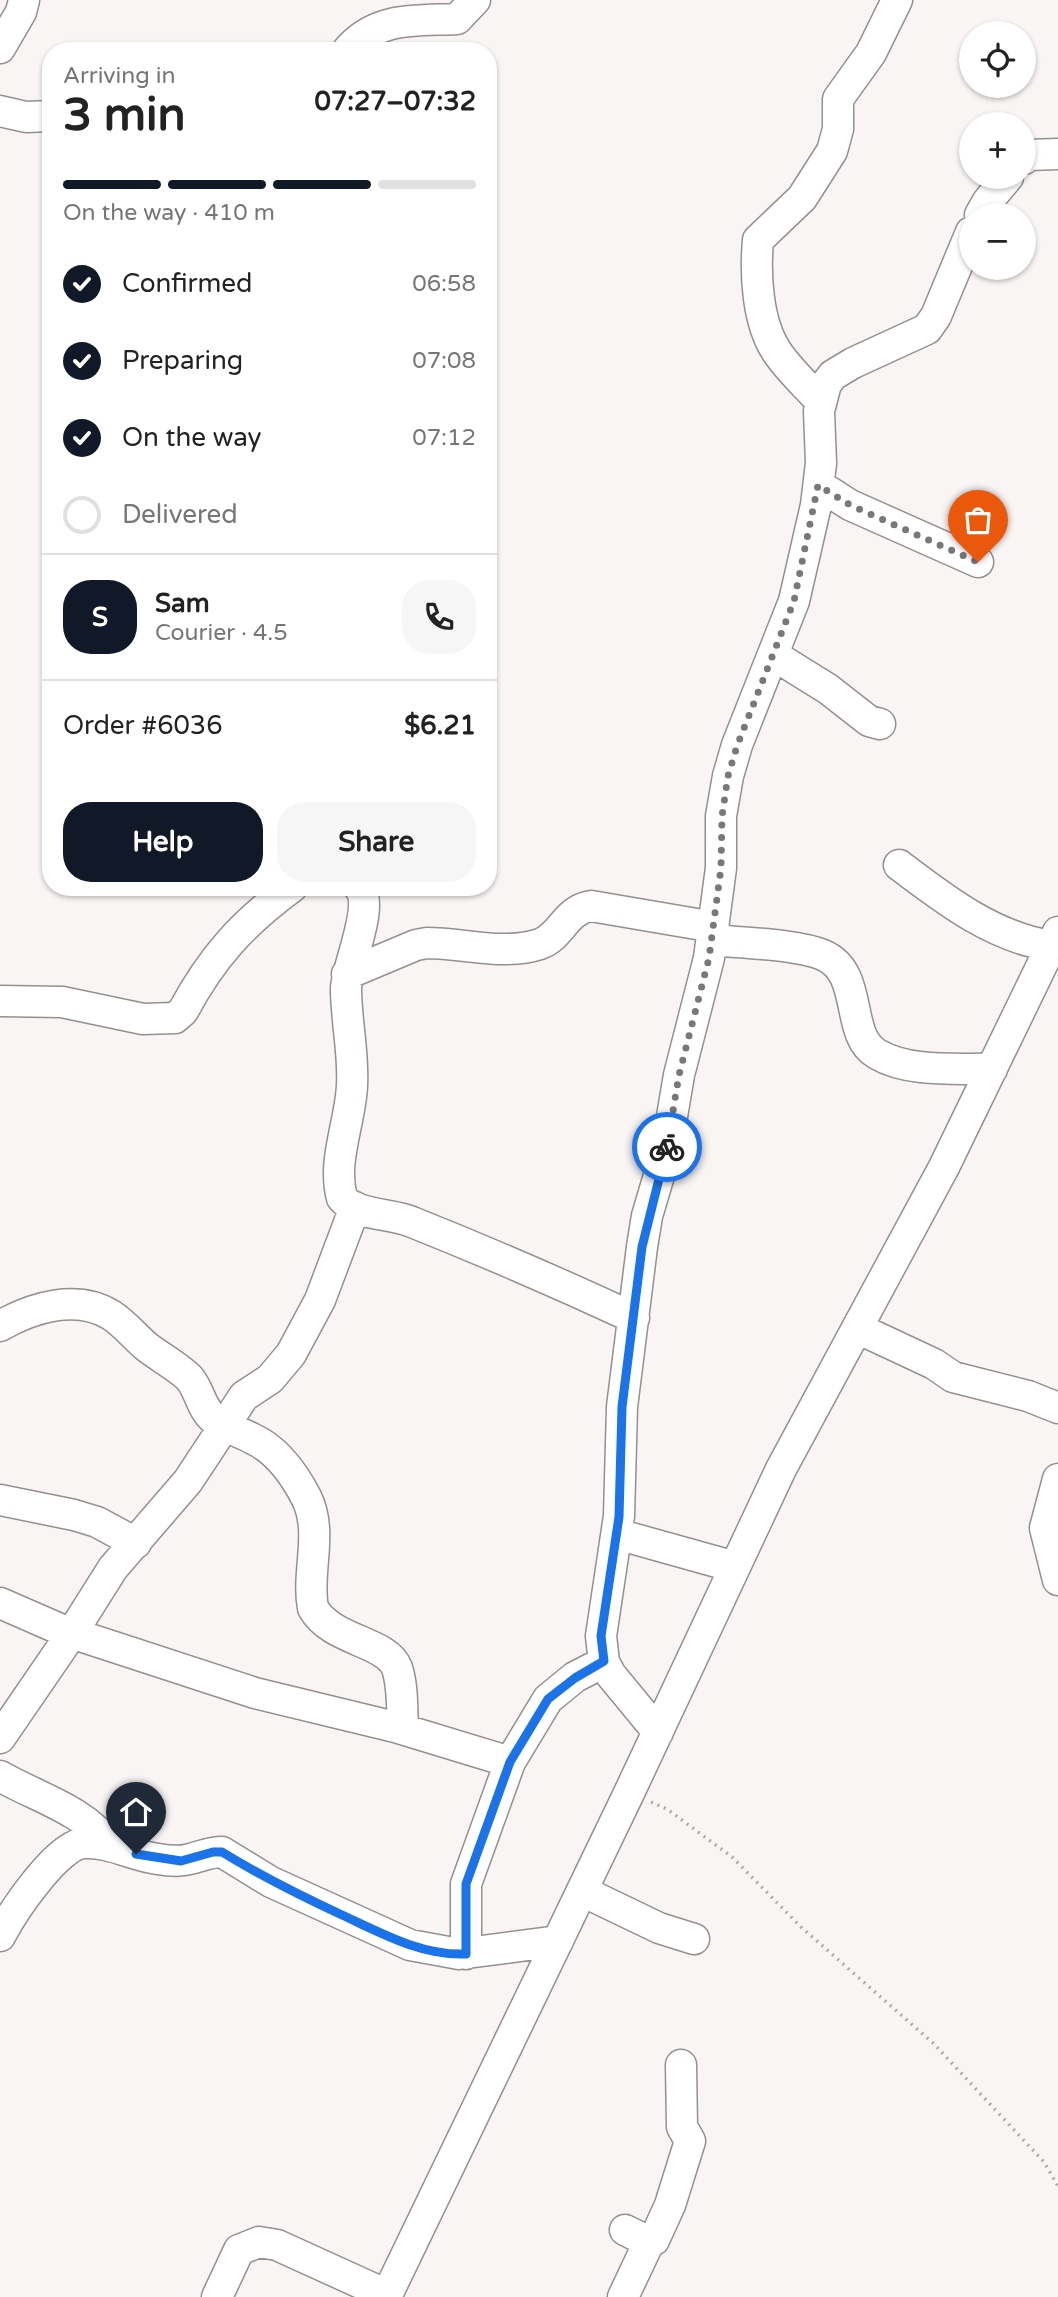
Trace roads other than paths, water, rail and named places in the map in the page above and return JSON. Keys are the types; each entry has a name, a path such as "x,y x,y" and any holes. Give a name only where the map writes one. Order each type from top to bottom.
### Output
{"street":[{"path":"0,48 21,12 24,0"},
{"path":"357,42 368,32 397,21 457,19 475,0"},
{"path":"820,401 776,350 765,327 758,277 758,240 802,198 832,151 838,129 838,99 870,53 897,0"},
{"path":"0,111 26,117 42,116"},
{"path":"1036,155 1058,154"},
{"path":"987,203 998,189"},
{"path":"658,1732 611,1675 604,1661 601,1636 617,1534 622,1407 647,1216 666,1152 679,1075 713,933 721,868 722,816 728,776 737,746 775,656 794,601 818,485 821,463 820,401 826,384 833,375 927,329 936,316 959,261"},
{"path":"818,485 850,505 978,562"},
{"path":"775,656 828,689 869,720 880,724"},
{"path":"217,2297 239,2250 259,2242 277,2245 387,2296 629,1793 781,1469 944,1167 1055,939 1010,935 971,916 899,865"},
{"path":"0,1001 62,1002 143,1019 175,1018 183,1011 222,949 281,896"},
{"path":"364,896 366,901 364,915 347,974 346,1015 352,1088 341,1146 338,1180 341,1199 355,1208 416,1223 516,1264 634,1318"},
{"path":"347,974 416,945 427,943 509,951 542,943 553,936 565,919 580,908 604,908 823,955 845,975 866,1042 874,1053 888,1060 927,1066 992,1069"},
{"path":"0,1738 113,1568 188,1481 244,1396 270,1380 291,1354 320,1300 355,1208"},
{"path":"0,1326 19,1316 47,1308 80,1304 95,1307 114,1317 140,1341 190,1378 204,1407 216,1421 271,1450 296,1480 308,1500 314,1527 313,1608 318,1617 332,1628 382,1651 391,1659 398,1674 403,1729"},
{"path":"857,1328 934,1364 953,1377 1028,1396 1058,1408"},
{"path":"1058,1479 1045,1528 1058,1580"},
{"path":"0,1500 75,1514 97,1522 136,1544"},
{"path":"617,1534 735,1567"},
{"path":"0,1603 72,1633 255,1693 403,1729 510,1762"},
{"path":"466,1954 466,1884 510,1762 548,1699 575,1678 604,1661"},
{"path":"0,1776 85,1819 101,1833 108,1845"},
{"path":"0,1936 38,1877 66,1852 83,1842 181,1861 222,1852 271,1882 395,1940 441,1952 466,1954 558,1941"},
{"path":"582,1891 659,1928 694,1939"},
{"path":"623,2297 637,2236 654,2240 670,2205 690,2141 682,2127 681,2065"}]}
